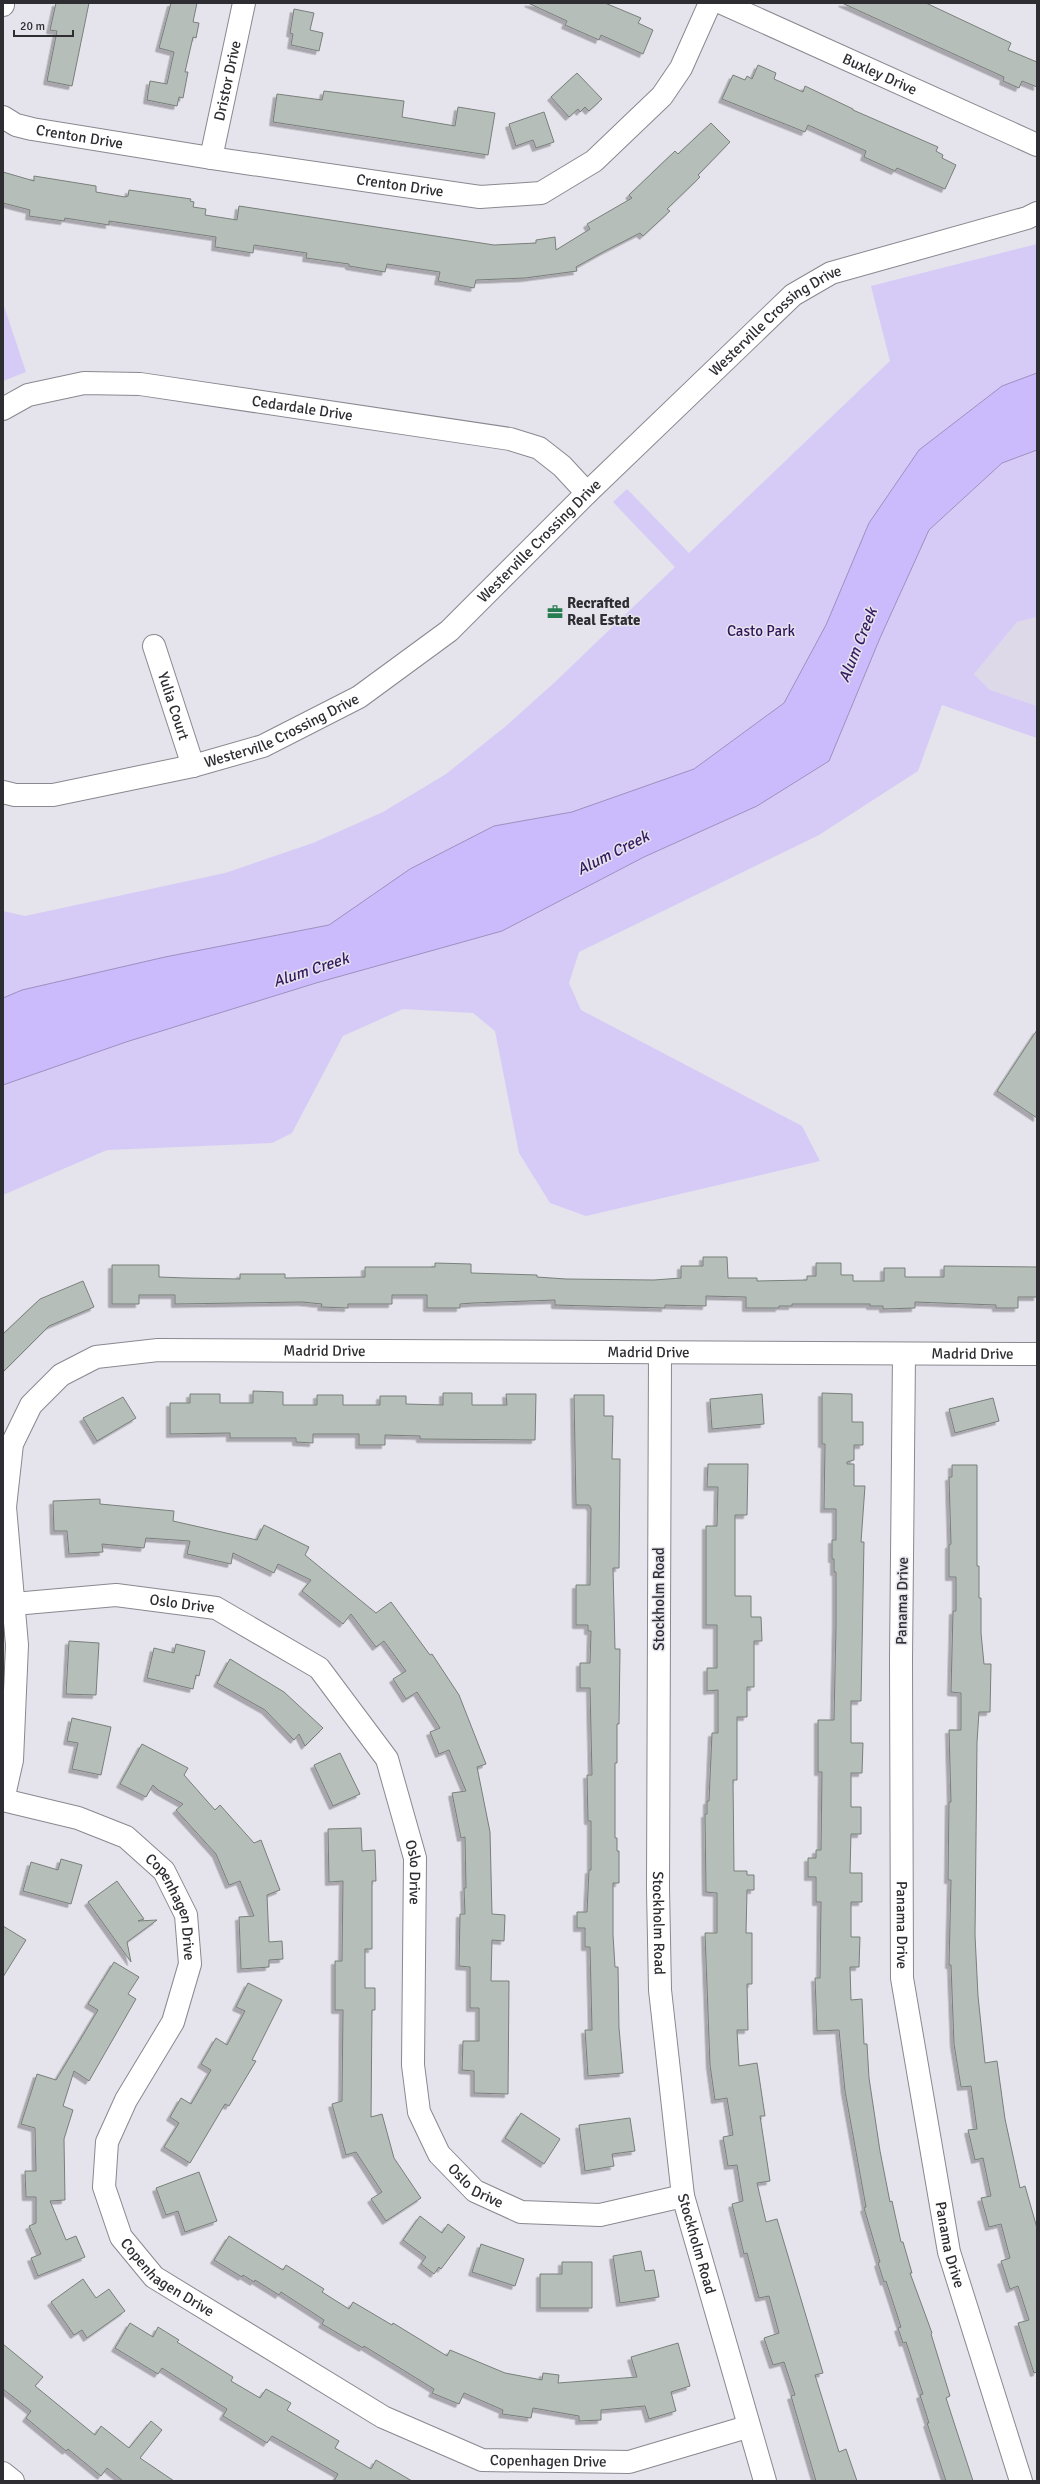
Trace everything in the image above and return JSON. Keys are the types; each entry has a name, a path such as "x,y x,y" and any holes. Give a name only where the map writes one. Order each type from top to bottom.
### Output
{"street":[{"name":"Dristor Drive","path":"211,158 244,3"},
{"name":"Crenton Drive","path":"3,117 16,125 32,129 211,158 480,197 541,193 594,161 662,96 681,68 710,3"},
{"name":"Buxley Drive","path":"722,3 1037,145"},
{"name":"Westerville Crossing Drive","path":"3,792 15,795 53,795 193,766 263,746 359,697 449,631 587,492 794,295 831,273 1027,218 1037,213"},
{"name":"Cedardale Drive","path":"3,409 28,395 84,383 148,385 510,440 539,448 562,466 587,492"},
{"name":"Yulia Court","path":"154,646 193,766"},
{"name":"Madrid Drive","path":"3,1800 12,1760 17,1645 5,1507 12,1444 31,1405 61,1375 96,1357 158,1350 1037,1354"},
{"name":"Stockholm Road","path":"660,1353 658,1881 660,1990 683,2196 747,2427 765,2481"},
{"name":"Panama Drive","path":"904,1354 901,1653 902,1978 949,2252 1021,2481"},
{"name":"Oslo Drive","path":"14,1604 116,1595 216,1608 319,1668 387,1759 415,1858 414,2066 419,2112 439,2154 475,2191 522,2212 600,2215 683,2196"},
{"name":"Copenhagen Drive","path":"3,1800 78,1818 126,1837 164,1871 186,1915 190,1964 173,2022 126,2100 107,2142 104,2187 121,2237 154,2277 383,2417 482,2460 629,2462 747,2427"},
{"path":"3,2473 13,2481"}],"shaded area":[{"path":"1037,617 1037,706 990,690 974,674 1017,622"}],"green space":[{"name":"Casto Park","path":"1037,244 1037,418 901,546 848,706 379,932 3,1047 3,911 25,916 225,873 313,843 383,812 446,774 506,726 555,682 675,567 613,502 627,489 689,553 890,361 871,286"},
{"path":"3,303 26,372 3,381"},
{"path":"1037,450 1037,617 1017,622 974,674 990,690 1037,706 1037,738 942,705 918,771 819,835 579,952 569,983 581,1010 802,1126 820,1161 586,1216 550,1203 519,1153 495,1031 473,1013 403,1009 343,1036 292,1133 272,1143 107,1150 3,1195 3,1085 125,1042 316,983 502,931 644,857 757,806 829,761 880,638 929,530 1002,463"}],"water":[{"name":"Alum Creek","path":"1037,373 1037,450 1002,463 929,530 880,638 829,761 757,806 644,857 502,931 316,983 126,1042 3,1085 3,998 22,990 165,957 329,925 410,869 494,826 572,812 694,769 784,703 826,625 869,523 919,450 1002,386"}],"building":[{"path":"56,3 89,3 72,86 47,81 57,31 50,30"},
{"path":"171,3 197,3 193,22 199,23 196,38 193,37 185,72 188,72 183,98 179,97 177,106 147,100 150,81 167,84 174,52 159,48"},
{"path":"528,3 605,3 641,18 638,23 653,30 643,54 601,35 599,40 565,25 567,21"},
{"path":"842,3 926,3 1011,43 1008,50 1037,62 1037,87 1022,81 1019,88 1003,81 1004,77"},
{"path":"294,9 314,13 310,30 323,33 319,51 291,45 293,34 290,33"},
{"path":"758,65 776,73 774,79 803,92 805,86 853,110 938,147 936,151 943,155 942,158 956,165 945,189 897,168 895,171 864,157 866,151 808,125 805,132 722,99 733,75 745,80 747,76 752,79"},
{"path":"577,73 602,99 589,111 585,107 580,112 578,109 569,117 551,97"},
{"path":"324,91 404,101 402,117 455,126 458,107 495,113 488,155 273,122 277,94 322,100"},
{"path":"544,112 554,142 536,148 533,140 516,146 509,124"},
{"path":"711,123 730,142 698,175 700,177 667,209 670,211 643,236 640,233 603,252 576,267 577,271 525,278 476,280 474,288 438,281 440,272 387,264 385,272 349,266 349,264 306,258 307,253 254,245 253,253 215,247 216,237 109,221 109,225 65,218 64,221 29,216 30,210 3,203 3,172 34,181 34,176 96,186 96,192 125,197 128,196 129,190 191,199 190,201 194,202 193,207 206,209 205,215 237,220 239,206 494,245 536,243 536,240 555,237 556,250 590,229 587,224 632,198 629,195 675,151 678,154"},
{"path":"1037,1030 1037,1118 997,1091"},
{"path":"703,1257 727,1257 728,1278 757,1278 757,1281 807,1280 807,1276 816,1276 816,1263 841,1263 841,1275 853,1275 853,1281 884,1281 884,1268 905,1268 905,1277 944,1277 944,1266 1037,1267 1037,1297 1018,1297 1018,1308 996,1308 996,1305 915,1302 915,1308 883,1309 883,1306 870,1306 870,1304 792,1304 792,1306 779,1306 779,1308 746,1308 746,1297 706,1296 706,1306 665,1305 665,1308 555,1305 555,1300 473,1303 460,1304 460,1308 427,1308 427,1295 392,1295 392,1304 348,1304 348,1308 321,1307 322,1304 302,1302 175,1304 175,1295 139,1295 139,1304 112,1304 112,1265 159,1265 159,1277 240,1279 240,1274 285,1274 285,1278 365,1277 365,1267 435,1267 435,1263 471,1264 471,1273 537,1275 537,1277 566,1279 654,1280 681,1278 681,1266 703,1266"},
{"path":"83,1281 94,1307 49,1326 3,1372 3,1334 40,1299"},
{"path":"253,1391 283,1392 283,1405 317,1405 317,1395 343,1395 343,1405 380,1405 380,1396 406,1396 406,1404 443,1405 443,1393 472,1393 472,1405 507,1405 506,1394 536,1394 535,1440 420,1439 420,1436 385,1435 385,1445 359,1445 359,1434 313,1434 313,1443 296,1442 296,1438 230,1438 230,1433 170,1434 170,1403 190,1403 190,1394 220,1394 220,1403 253,1403"},
{"path":"822,1393 852,1394 852,1422 863,1422 863,1445 854,1445 854,1460 847,1462 847,1464 854,1464 854,1486 865,1486 861,1542 864,1542 861,1701 851,1701 851,1743 863,1743 862,1773 851,1773 851,1807 861,1807 861,1834 851,1834 850,1873 862,1873 862,1902 851,1902 851,1937 860,1937 859,1967 850,1967 851,2000 862,1999 864,2044 867,2044 869,2078 880,2151 890,2202 892,2201 901,2242 903,2242 912,2273 910,2273 932,2333 931,2334 950,2396 946,2398 973,2481 946,2481 927,2423 929,2423 920,2395 923,2394 906,2342 903,2343 898,2328 901,2327 886,2281 884,2282 878,2263 880,2262 864,2208 866,2207 845,2091 839,2030 817,2031 815,1978 820,1978 821,1902 816,1902 816,1877 808,1877 808,1858 816,1858 816,1850 821,1850 822,1772 818,1772 818,1720 834,1720 836,1626 836,1572 834,1572 834,1559 832,1559 832,1540 836,1540 836,1509 824,1509 825,1444 822,1444"},
{"path":"762,1394 764,1424 712,1429 710,1399"},
{"path":"574,1395 604,1395 604,1416 613,1416 612,1459 620,1459 619,1568 613,1568 615,1649 620,1649 619,1724 617,1724 617,1763 615,1763 615,1838 617,1838 617,1851 619,1851 619,1883 613,1883 613,1935 615,1967 618,1967 619,2028 623,2073 588,2076 585,2030 592,2030 590,1947 585,1947 585,1928 577,1928 577,1912 587,1912 589,1870 591,1870 591,1821 588,1821 587,1775 592,1775 590,1688 580,1688 580,1663 590,1663 591,1631 588,1631 588,1625 576,1625 576,1585 590,1585 591,1508 589,1505 576,1505"},
{"path":"123,1397 136,1418 97,1441 83,1418"},
{"path":"993,1398 999,1421 955,1433 949,1409"},
{"path":"708,1464 748,1464 747,1515 735,1515 735,1596 751,1596 751,1617 761,1617 762,1641 754,1641 754,1687 747,1687 747,1717 737,1717 737,1780 733,1780 734,1871 747,1871 747,1875 754,1875 754,1890 747,1890 746,1933 752,1933 752,1984 747,1984 748,2030 737,2030 739,2066 757,2063 765,2116 760,2116 770,2181 757,2183 766,2222 777,2219 823,2373 815,2375 839,2452 846,2449 857,2481 816,2481 791,2396 795,2395 784,2362 773,2365 764,2338 779,2333 769,2296 759,2298 747,2253 744,2254 732,2204 743,2201 737,2165 728,2166 723,2137 733,2135 727,2098 715,2100 710,2065 705,1933 717,1933 717,1893 706,1892 705,1814 707,1814 707,1801 709,1801 712,1733 718,1733 718,1690 707,1691 707,1668 717,1668 717,1625 706,1625 706,1526 717,1526 718,1487 707,1487"},
{"path":"952,1465 977,1465 977,1566 979,1566 979,1598 981,1598 981,1633 984,1664 991,1664 990,1712 979,1712 977,1742 975,1935 978,1996 985,2063 997,2061 1005,2119 1020,2188 1025,2186 1037,2228 1037,2372 1034,2373 1018,2323 1029,2320 1018,2286 1010,2289 1001,2261 1010,2258 1001,2224 989,2227 981,2198 991,2196 983,2158 975,2160 968,2130 977,2129 971,2086 961,2087 954,2044 951,1965 949,1965 951,1880 948,1880 949,1802 951,1802 949,1730 961,1730 961,1693 951,1692 953,1611 956,1611 956,1577 949,1577 949,1545 951,1544 949,1477 952,1477"},
{"path":"100,1499 100,1504 174,1511 173,1521 257,1540 264,1525 309,1547 305,1555 376,1613 391,1602 430,1655 432,1654 459,1695 486,1764 477,1767 490,1832 492,1914 505,1915 504,1941 492,1940 491,1981 509,1981 508,2094 474,2093 474,2071 462,2070 463,2041 479,2041 479,2008 470,2008 470,1967 459,1966 460,1914 465,1914 465,1837 461,1838 452,1793 466,1791 449,1750 439,1754 430,1732 440,1728 417,1692 406,1699 393,1679 406,1671 384,1641 376,1647 351,1614 343,1624 302,1591 311,1580 278,1564 274,1573 233,1553 231,1564 187,1554 190,1541 146,1538 144,1548 102,1544 103,1552 69,1554 67,1531 54,1531 53,1501"},
{"path":"69,1641 99,1643 96,1695 66,1694"},
{"path":"176,1644 205,1651 199,1676 196,1675 193,1689 147,1678 154,1648 174,1653"},
{"path":"230,1659 284,1692 323,1728 305,1746 299,1734 294,1740 265,1710 217,1683"},
{"path":"72,1718 111,1727 101,1775 72,1769 78,1743 67,1741"},
{"path":"142,1744 188,1768 184,1775 215,1810 220,1805 254,1843 261,1840 280,1890 267,1895 269,1942 282,1941 283,1959 269,1960 269,1967 241,1969 239,1917 254,1916 240,1881 229,1885 216,1854 176,1810 183,1804 158,1790 153,1785 146,1797 120,1784"},
{"path":"340,1753 360,1794 333,1806 314,1765"},
{"path":"361,1828 362,1851 375,1850 376,1881 372,1881 372,1949 365,1949 365,1988 375,1988 375,2010 372,2010 371,2117 382,2114 394,2158 421,2198 386,2221 371,2199 382,2192 356,2152 346,2155 332,2104 342,2101 343,2010 335,2010 335,1961 342,1961 343,1881 329,1882 328,1829"},
{"path":"61,1859 82,1865 71,1904 23,1891 31,1862 58,1870"},
{"path":"117,1881 144,1919 138,1921 157,1920 127,1942 131,1962 88,1902"},
{"path":"3,1926 26,1940 3,1977"},
{"path":"114,1962 139,1977 128,1994 136,1999 89,2081 74,2071 63,2106 73,2110 64,2139 65,2200 50,2201 66,2240 76,2236 85,2257 38,2276 31,2258 41,2254 29,2226 36,2223 36,2197 26,2197 25,2171 36,2171 35,2128 21,2124 37,2074 56,2080 98,2010 88,2004"},
{"path":"248,1983 282,2000 252,2060 256,2061 229,2106 225,2104 190,2163 164,2147 179,2123 170,2117 181,2098 191,2104 211,2070 201,2064 216,2038 227,2045 245,2011 236,2007"},
{"path":"521,2113 560,2139 544,2164 505,2138"},
{"path":"630,2118 635,2151 612,2154 614,2166 585,2171 579,2125"},
{"path":"199,2172 217,2221 185,2232 178,2211 166,2215 156,2188"},
{"path":"420,2216 442,2233 448,2224 465,2237 441,2269 439,2267 434,2274 421,2264 426,2257 403,2240"},
{"path":"229,2236 283,2270 286,2265 324,2289 322,2292 349,2309 353,2302 392,2325 393,2323 447,2356 450,2350 505,2373 542,2380 543,2373 559,2375 558,2383 637,2377 631,2357 678,2343 690,2386 671,2392 676,2411 649,2419 645,2406 601,2410 601,2420 579,2421 579,2416 533,2408 531,2418 502,2414 503,2410 464,2393 459,2404 432,2393 434,2389 364,2346 363,2348 322,2324 324,2320 281,2292 279,2295 255,2280 254,2282 243,2275 242,2277 214,2260"},
{"path":"481,2244 524,2259 515,2286 472,2272"},
{"path":"641,2251 645,2271 654,2270 659,2297 620,2303 613,2256"},
{"path":"562,2262 592,2262 592,2308 540,2308 540,2274 562,2274"},
{"path":"83,2279 96,2298 109,2289 125,2311 87,2338 82,2330 74,2335 51,2302"},
{"path":"130,2323 153,2337 158,2327 179,2340 177,2342 233,2377 231,2381 260,2398 266,2389 291,2403 287,2410 339,2441 335,2448 371,2469 376,2460 412,2481 334,2481 338,2474 272,2436 267,2443 223,2416 227,2409 162,2368 158,2374 115,2348"},
{"path":"3,2344 43,2377 35,2386 95,2435 101,2426 129,2448 151,2421 162,2430 140,2458 174,2481 123,2481 107,2468 101,2476 68,2449 66,2451 26,2418 31,2411 3,2389"}],"place":[{"name":"Recrafted Real Estate","path":"555,612"}]}
